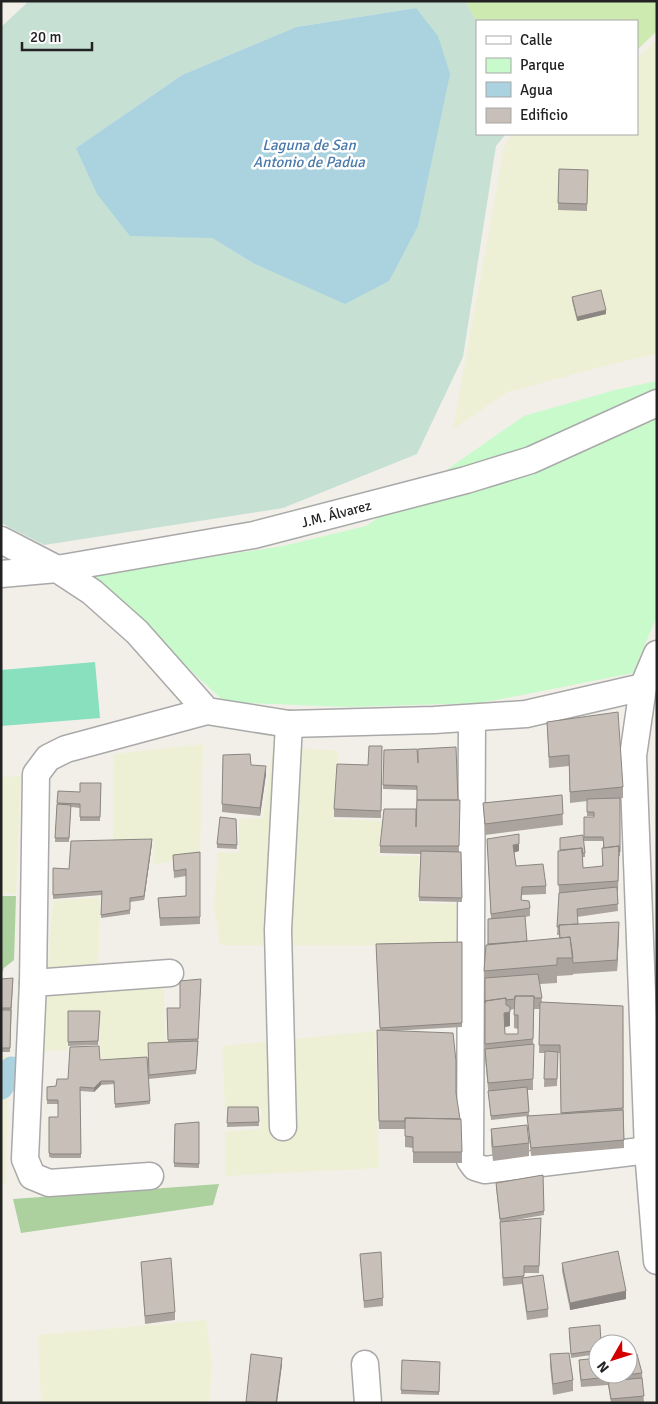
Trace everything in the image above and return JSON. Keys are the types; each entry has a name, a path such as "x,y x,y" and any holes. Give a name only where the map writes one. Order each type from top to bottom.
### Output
{"street":[{"name":"J.M. Álvarez","path":"1,574 57,569 254,535 466,480 531,460 657,402"},
{"path":"1,540 57,569 92,592 137,632 207,711"},
{"path":"656,1251 633,756 643,687 657,654"},
{"path":"150,1176 49,1183 32,1176 25,1159 33,983 36,774 48,758 66,749 207,711 290,724 472,718 526,714 643,687"},
{"path":"472,718 470,1160 475,1167 485,1170 652,1150"},
{"path":"284,1127 278,930 290,724"},
{"path":"33,983 170,973"},
{"path":"365,1364 368,1403"}],"green space":[{"path":"29,1 465,1 476,20 476,135 505,135 496,146 463,357 417,454 283,508 44,545 1,523 1,27","holes":["416,8 253,263 76,148 182,75 296,27"]},
{"path":"465,1 657,1 657,31 638,49 638,20 476,20"},
{"path":"657,40 657,354 508,392 453,429 504,146 512,135 638,135 638,57"},
{"path":"657,381 657,616 633,673 481,703 347,707 225,702 87,576 283,546 366,526 524,416 615,390"},
{"path":"95,662 100,718 1,726 1,670"},
{"path":"203,744 200,857 154,864 154,841 113,841 114,754"},
{"path":"273,746 338,751 333,819 382,821 378,856 419,856 418,903 461,904 457,946 220,945 214,907 218,852 239,853 239,819 263,818"},
{"path":"21,776 16,894 1,893 1,777"},
{"path":"1,896 16,896 14,960 4,968 1,976"},
{"path":"100,897 98,975 47,979 53,901"},
{"path":"164,986 165,1044 148,1045 147,1059 101,1062 99,1046 100,1013 67,1014 67,1050 37,1051 45,994"},
{"path":"375,1031 379,1168 226,1176 225,1132 260,1129 262,1109 225,1108 222,1046"},
{"path":"1,1055 8,1057 6,1182 1,1185"},
{"path":"219,1184 213,1205 21,1233 13,1199"},
{"path":"206,1320 212,1364 209,1403 41,1403 38,1335"}],"water":[{"name":"Laguna de San Antonio de Padua","path":"416,8 438,36 450,74 418,226 389,281 345,304 253,263 212,238 130,236 97,194 76,148 182,75 296,27"}],"building":[{"path":"559,169 588,170 587,204 558,203"},
{"path":"601,290 606,310 577,317 572,297"},
{"path":"618,712 623,787 570,792 569,755 549,757 547,722"},
{"path":"369,746 382,746 381,811 334,809 337,764 368,765"},
{"path":"456,747 458,800 417,800 417,786 383,785 384,750 417,749 418,763 418,749"},
{"path":"250,754 251,765 266,766 260,808 222,804 223,755"},
{"path":"80,783 101,783 100,817 80,817 80,804 57,803 58,791 80,792"},
{"path":"562,795 563,814 485,824 483,803"},
{"path":"620,798 619,852 619,846 604,848 603,837 584,837 584,817 594,817 594,812 587,812 587,799"},
{"path":"417,800 460,800 459,846 380,846 384,809 416,809 416,827"},
{"path":"57,804 71,805 69,838 55,838"},
{"path":"220,817 236,819 237,845 217,844"},
{"path":"519,834 519,844 513,845 516,866 543,864 546,886 522,887 521,900 529,901 530,908 491,914 487,839"},
{"path":"583,835 585,853 582,853 582,848 560,850 560,838"},
{"path":"152,839 144,896 130,898 130,910 101,915 102,891 53,895 53,868 69,869 71,841"},
{"path":"619,846 618,881 558,885 558,851 582,848 583,868 603,866 602,848"},
{"path":"421,851 461,852 462,898 419,897"},
{"path":"200,852 200,917 160,918 158,898 186,896 186,869 174,871 173,855"},
{"path":"617,887 618,904 577,909 578,924 559,925 557,927 559,893"},
{"path":"525,916 527,941 488,944 488,919"},
{"path":"619,922 617,960 573,963 570,937 560,938 559,925"},
{"path":"570,937 573,958 557,958 557,965 484,971 486,945"},
{"path":"462,942 462,1023 380,1028 376,944"},
{"path":"538,974 542,998 515,996 515,999 506,1000 506,998 485,1001 485,978"},
{"path":"13,978 11,1008 1,1008 1,979"},
{"path":"201,979 198,1039 168,1040 167,1008 180,1008 180,981"},
{"path":"515,996 534,996 533,1039 485,1044 485,1001 506,998 506,1005 510,1007 510,1012 504,1013 505,1034 518,1034 518,1015 514,1015"},
{"path":"540,1002 623,1006 623,1108 561,1113 560,1045 539,1045"},
{"path":"1,1010 11,1010 10,1048 1,1048"},
{"path":"68,1011 100,1011 98,1041 68,1042"},
{"path":"377,1030 453,1033 456,1061 456,1093 460,1119 405,1118 405,1121 379,1121"},
{"path":"198,1041 196,1070 149,1075 148,1043"},
{"path":"534,1044 533,1079 488,1083 485,1049"},
{"path":"99,1046 100,1060 147,1057 150,1101 115,1104 114,1081 101,1081 94,1088 80,1087 81,1154 49,1153 49,1117 58,1117 58,1100 47,1100 47,1087 56,1086 57,1079 68,1079 70,1047"},
{"path":"545,1051 558,1052 557,1079 544,1079"},
{"path":"527,1087 529,1112 491,1116 488,1091"},
{"path":"228,1107 258,1107 259,1122 227,1123"},
{"path":"623,1110 624,1140 531,1148 527,1116"},
{"path":"405,1118 461,1119 462,1152 413,1152 413,1137 405,1136"},
{"path":"199,1122 199,1164 174,1163 175,1124"},
{"path":"527,1125 529,1143 493,1147 491,1129"},
{"path":"543,1175 544,1211 500,1219 496,1183"},
{"path":"541,1218 539,1266 524,1266 524,1276 503,1278 500,1222"},
{"path":"618,1251 626,1291 570,1303 562,1263"},
{"path":"381,1252 383,1298 364,1301 360,1254"},
{"path":"171,1258 175,1312 145,1316 141,1262"},
{"path":"543,1275 548,1309 527,1312 522,1278"},
{"path":"600,1325 600,1334 588,1334 588,1351 571,1354 569,1328"},
{"path":"569,1353 573,1380 553,1384 550,1354"},
{"path":"251,1354 282,1358 276,1403 246,1402"},
{"path":"638,1358 642,1373 638,1373"},
{"path":"588,1359 588,1379 581,1380 579,1360"},
{"path":"402,1360 440,1362 439,1392 401,1390"},
{"path":"638,1378 642,1378 644,1396 611,1399 608,1384 638,1384"}],"waterway":[{"path":"1,1087 12,1069"}]}
